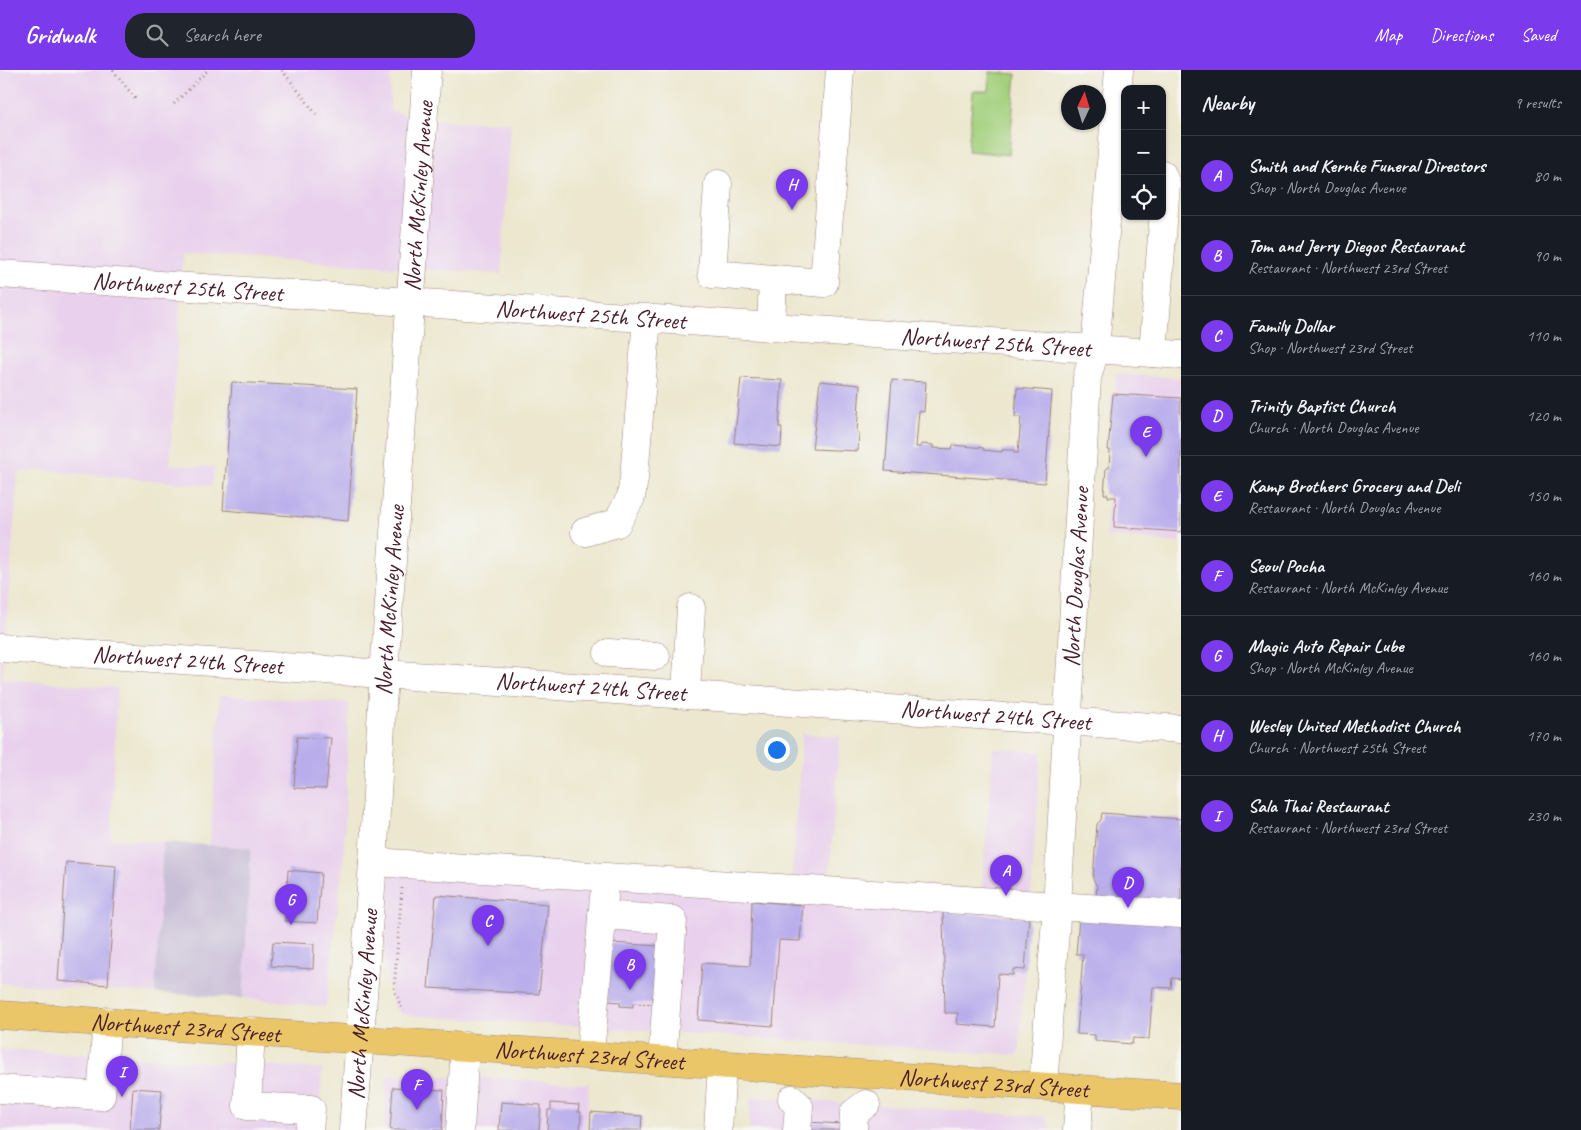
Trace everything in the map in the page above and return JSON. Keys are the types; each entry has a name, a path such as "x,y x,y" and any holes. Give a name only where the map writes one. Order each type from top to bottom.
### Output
{"main road":[{"name":"Northwest 23rd Street","path":"0,1014 1181,1096"}],"street":[{"name":"North McKinley Avenue","path":"353,1130 427,70"},
{"path":"718,184 712,274 824,282 840,70"},
{"name":"North Douglas Avenue","path":"1043,1086 1057,906 1066,720 1087,378 1095,349 1120,117 1118,70"},
{"path":"1153,353 1166,184 1162,175"},
{"name":"Northwest 25th Street","path":"0,274 1181,355"},
{"path":"771,326 773,279"},
{"path":"585,532 617,523 630,497 634,478 647,318"},
{"path":"686,693 691,608"},
{"name":"Northwest 24th Street","path":"0,648 384,672 1181,729"},
{"path":"608,653 646,655 635,690"},
{"path":"373,862 1181,914"},
{"path":"590,1055 605,877"},
{"path":"602,915 673,920 662,1060"},
{"path":"0,1089 100,1096 107,1021"},
{"path":"251,1031 247,1106 311,1109 309,1130"},
{"path":"460,1130 465,1046"},
{"path":"718,1130 722,1065"},
{"path":"1077,1130 1080,1089"},
{"path":"792,1099 798,1106 797,1130"},
{"path":"853,1130 854,1113 866,1104"}],"path":[{"path":"113,70 137,101"},
{"path":"174,104 208,70"},
{"path":"282,70 316,114"},
{"path":"402,1011 394,990 404,864"}],"shaded area":[{"path":"0,70 391,70 389,111 451,122 511,123 501,274 183,253 170,465 214,467 212,486 42,470 18,473 2,679 117,688 111,839 163,842 155,993 0,983"},
{"path":"1116,374 1181,378 1181,543 1106,536"},
{"path":"220,695 349,703 344,853 326,1007 243,998 251,848 210,845"},
{"path":"802,734 840,736 829,880 792,876"},
{"path":"993,748 1041,752 1019,1055 405,1015 394,1008 384,957 389,868 982,890"},
{"path":"163,842 251,848 243,998 155,993"},
{"path":"0,1049 322,1069 318,1130 0,1130"},
{"path":"387,1075 491,1078 589,1084 586,1130 384,1130"},
{"path":"751,1097 1046,1117 1051,1130 749,1130"}],"green space":[{"path":"990,72 1016,74 1009,155 968,151 973,91 989,91"}],"building":[{"path":"741,378 782,380 779,427 782,427 781,447 734,443"},
{"path":"892,380 926,382 924,412 919,411 916,447 921,447 921,444 933,445 933,448 952,449 953,445 1002,452 1002,450 1014,450 1014,453 1018,453 1021,417 1015,417 1017,388 1052,391 1045,483 885,471"},
{"path":"820,381 860,385 857,432 859,433 858,451 812,449"},
{"path":"232,382 357,389 348,521 223,510"},
{"path":"1113,394 1181,398 1181,532 1114,527 1116,497 1108,497 1108,494 1104,494 1106,468 1109,468 1110,450 1108,450"},
{"path":"297,737 331,738 326,789 294,788"},
{"path":"1102,813 1181,819 1181,979 1172,978 1171,988 1153,987 1149,1039 1133,1038 1132,1044 1095,1041 1095,1035 1077,1034 1083,954 1076,954 1079,917 1096,899 1097,886 1093,879 1097,824 1101,820"},
{"path":"66,862 116,866 108,985 58,981"},
{"path":"288,870 321,873 317,923 285,921"},
{"path":"436,895 548,904 539,994 428,988"},
{"path":"752,901 803,905 800,941 779,940 773,1026 698,1020 702,963 750,966"},
{"path":"943,912 1029,918 1025,970 1013,969 1013,975 998,974 995,1027 957,1024 958,1013 945,1013"},
{"path":"273,942 314,944 313,969 271,966"},
{"path":"611,943 660,946 656,1004 633,1003 633,1007 620,1006 620,1002 607,1001"},
{"path":"393,1087 444,1090 442,1130 390,1130"},
{"path":"133,1088 162,1090 159,1130 130,1130"},
{"path":"501,1102 541,1105 539,1130 499,1130"},
{"path":"551,1103 579,1105 578,1112 581,1112 580,1130 547,1130 548,1110 551,1110"},
{"path":"591,1112 642,1116 641,1130 590,1130"},
{"path":"806,1122 843,1124 843,1130 806,1130"}],"place":[{"name":"Wesley United Methodist Church","path":"792,210"},
{"name":"Kamp Brothers Grocery and Deli","path":"1146,457"},
{"name":"Smith and Kernke Funeral Directors","path":"1006,896"},
{"name":"Trinity Baptist Church","path":"1128,908"},
{"name":"Magic Auto Repair Lube","path":"291,925"},
{"name":"Family Dollar","path":"488,946"},
{"name":"Tom and Jerry Diegos Restaurant","path":"630,990"},
{"name":"Sala Thai Restaurant","path":"122,1097"},
{"name":"Seoul Pocha","path":"417,1110"}]}
